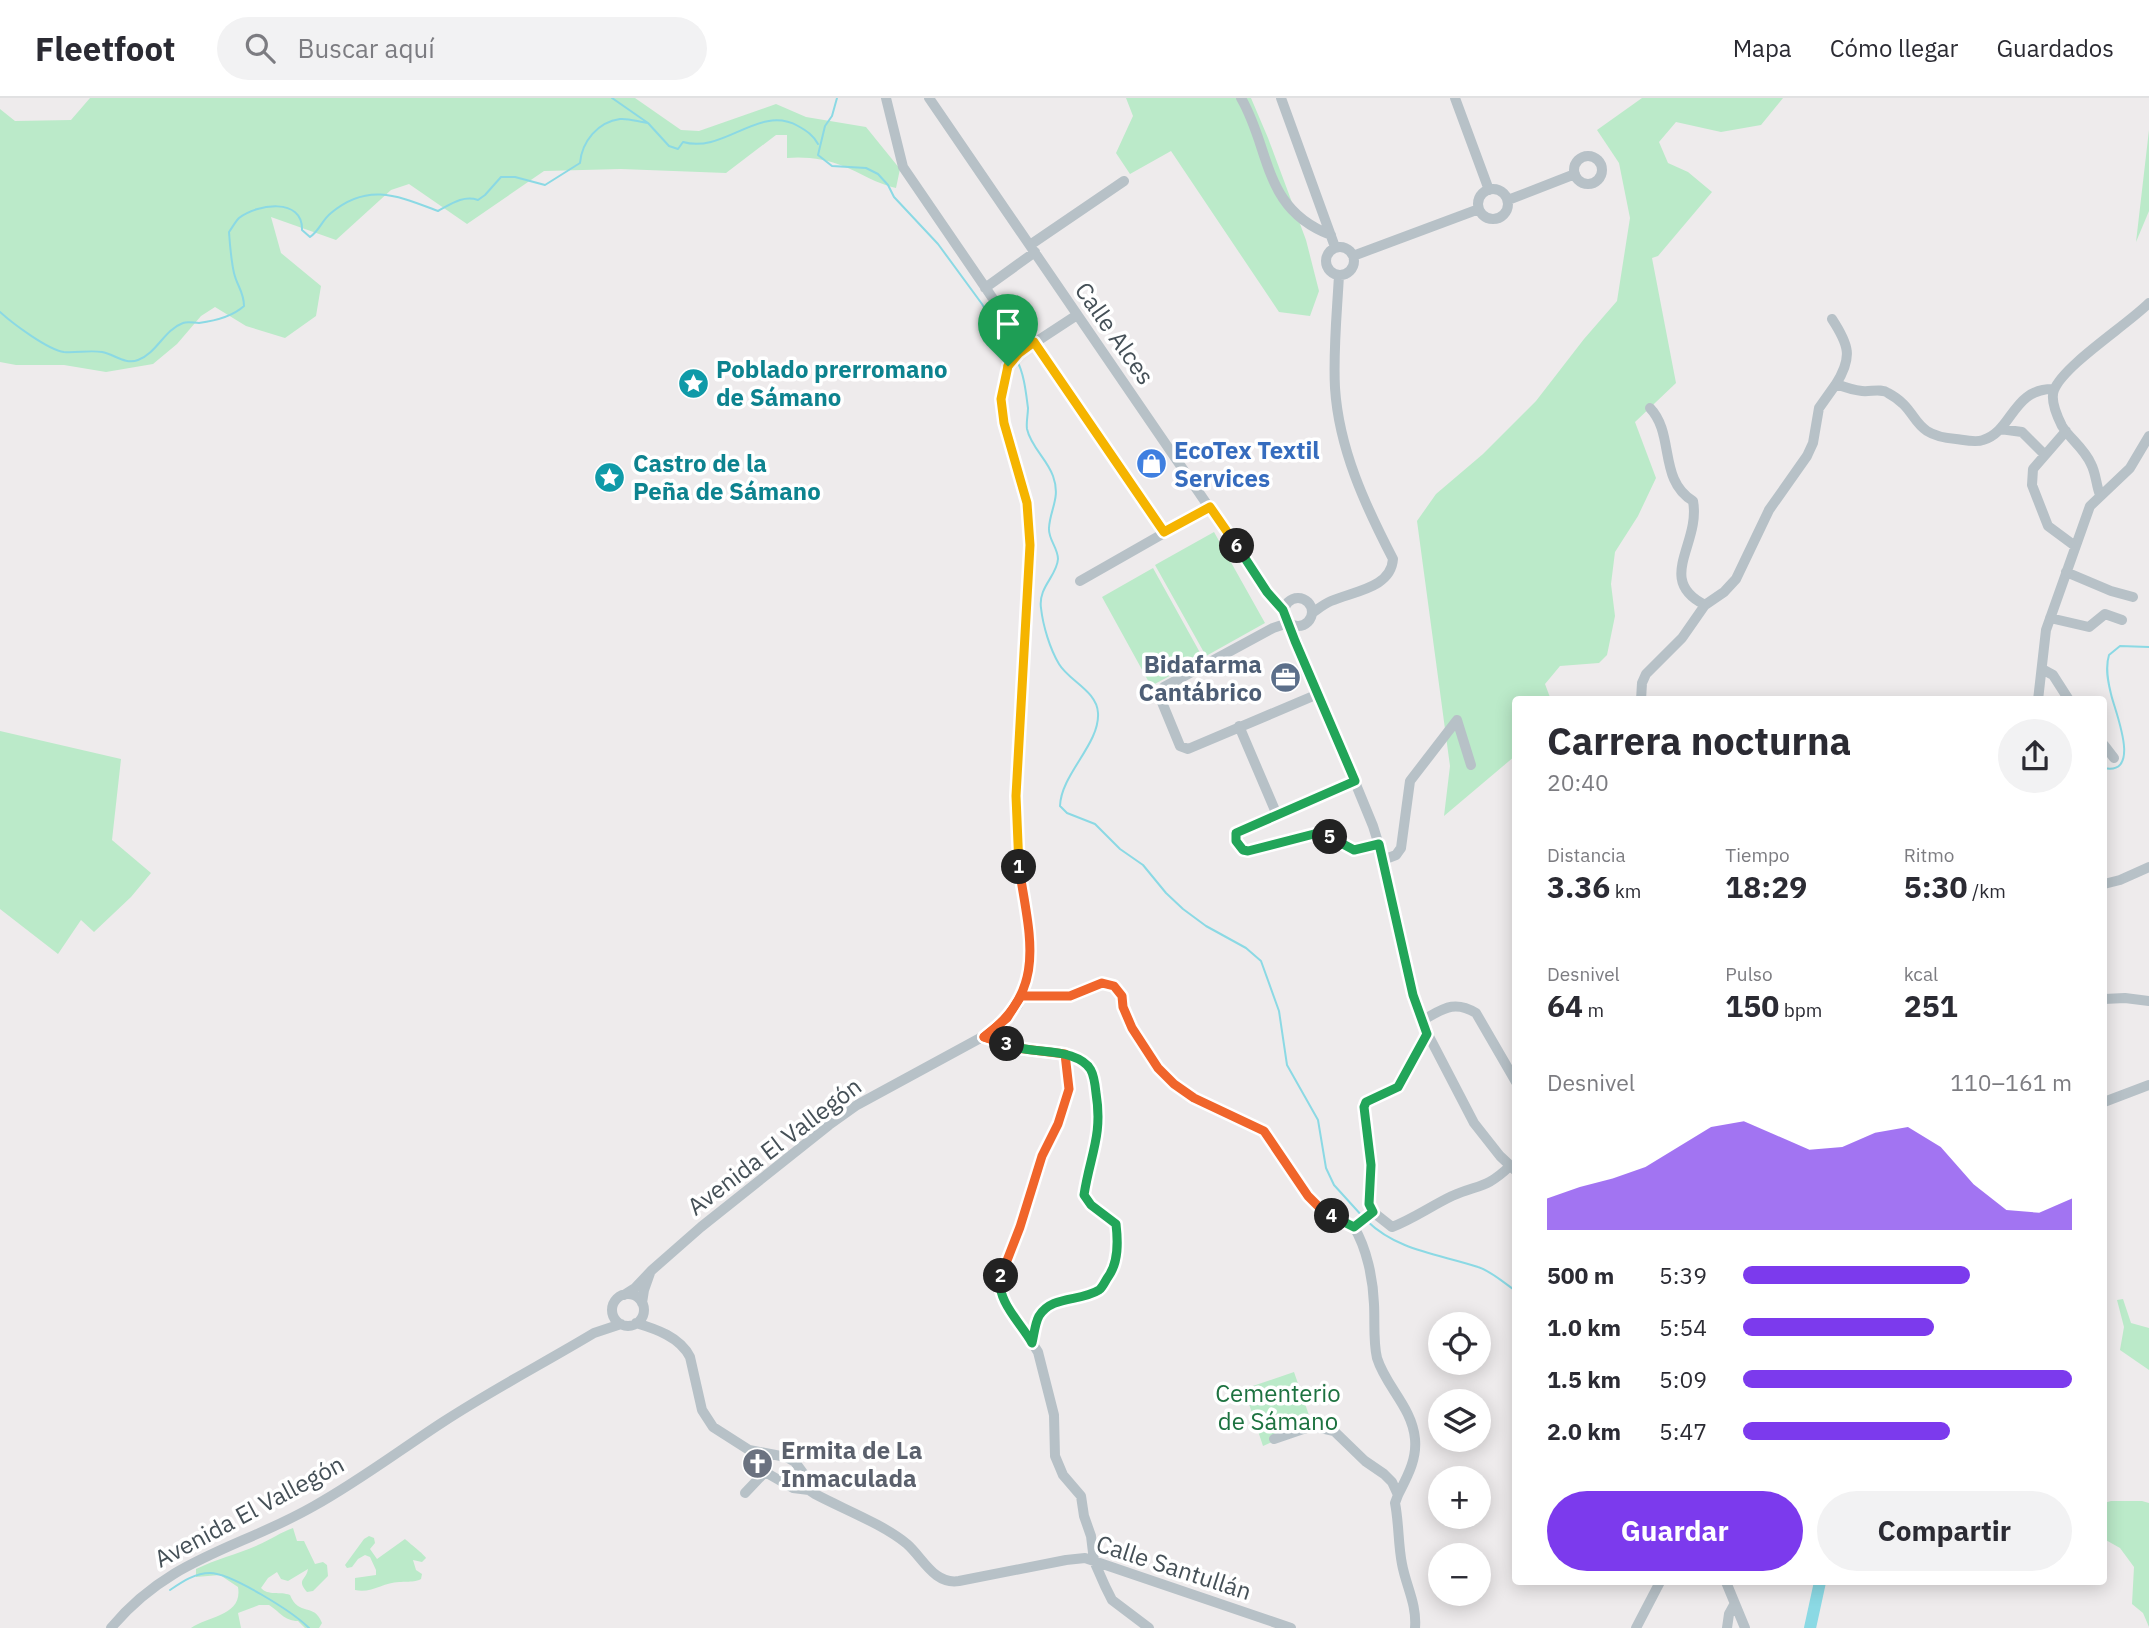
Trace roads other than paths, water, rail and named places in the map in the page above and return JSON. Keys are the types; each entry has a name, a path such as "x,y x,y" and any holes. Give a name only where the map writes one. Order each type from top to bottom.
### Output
{"street":[{"path":"886,98 902,167 1026,347 1164,532"},
{"name":"Calle Alces","path":"929,98 1267,592 1289,617 1300,597 1311,608 1380,582 1390,573 1393,559 1363,500 1335,390 1339,275"},
{"path":"1241,98 1273,182 1284,199 1316,229 1331,235"},
{"path":"1281,98 1335,247"},
{"path":"1455,98 1489,190"},
{"path":"1508,200 1574,174"},
{"path":"985,288 1032,249 1124,181"},
{"path":"1489,190 1500,191 1508,200 1507,211 1498,219 1486,218 1479,209 1480,197 1489,190"},
{"path":"1353,256 1479,209"},
{"path":"1335,247 1348,249 1353,256 1352,269 1346,274 1332,273 1326,264 1328,253 1335,247"},
{"path":"2100,495 2093,466 2079,443 2066,431 2054,406 2054,389 2068,372 2149,303"},
{"path":"1026,347 1077,315"},
{"path":"1641,696 1646,674 1682,638 1705,605 1724,593 1736,579 1769,510 1807,456 1813,443 1819,408 1843,373 1848,360 1843,336 1832,319"},
{"name":"Avenida El Vallegón","path":"624,1295 789,1157 857,1105 984,1037 1007,1018 1021,996 1029,970 1029,944 1017,854 1016,796 1030,545 1027,503 1004,423 1001,399 1008,366 1026,347"},
{"path":"1836,384 1861,391 1885,390 1898,399 1927,433 1942,438 1981,441 2000,429 2023,400 2037,391 2054,389"},
{"path":"1650,408 1662,425 1671,472 1681,494 1693,501 1695,514 1691,538 1680,573 1683,587 1691,598 1705,605"},
{"path":"2000,429 2022,432 2045,455"},
{"path":"2066,431 2034,469 2032,485 2049,526 2075,546"},
{"path":"2039,696 2043,647 2050,618 2091,506 2130,468 2149,436"},
{"path":"1080,582 1210,507"},
{"path":"2066,572 2133,597"},
{"path":"1289,617 1307,623 1311,608"},
{"path":"2050,618 2089,627 2105,614 2122,620"},
{"path":"1289,617 1160,691 1159,695 1180,746 1188,749 1318,694"},
{"path":"1289,617 1295,641 1379,844 1421,1021 1474,1123 1512,1168"},
{"path":"2042,669 2053,675 2066,696"},
{"path":"1384,860 1396,855 1401,848 1410,780 1457,720 1471,765"},
{"path":"1239,726 1277,815"},
{"path":"2107,749 2114,758"},
{"path":"1355,781 1236,833 1236,841 1243,850 1248,851 1314,834 1335,839 1354,850 1379,844"},
{"path":"2107,884 2149,867"},
{"path":"1021,996 1070,996 1102,983 1114,986 1122,996 1123,1007 1132,1028 1158,1068 1174,1084 1194,1098 1264,1131 1308,1196 1324,1212 1357,1225"},
{"path":"2107,999 2149,1001"},
{"path":"1421,1021 1444,1008 1466,1007 1476,1013 1512,1075"},
{"path":"1427,1034 1398,1087 1366,1102 1364,1107 1371,1165 1371,1213 1392,1227 1413,1219 1452,1196 1488,1185 1512,1170"},
{"path":"984,1037 1016,1048 1065,1054 1089,1065 1095,1079 1100,1119 1084,1195 1091,1205 1116,1224 1117,1258 1102,1287 1089,1294 1065,1299 1043,1312 1038,1318 1032,1343"},
{"path":"1065,1054 1069,1089 1058,1124 1042,1156 1020,1227 1000,1278 1002,1296 1032,1343 1044,1371 1052,1405 1055,1456 1063,1475 1081,1496 1094,1561 1112,1600 1149,1628"},
{"path":"2107,1101 2149,1085"},
{"path":"1357,1225 1371,1213"},
{"path":"1357,1225 1372,1284 1377,1356 1385,1377 1402,1401 1412,1423 1415,1439 1416,1454 1395,1503 1402,1564 1412,1592 1416,1615 1415,1628"},
{"path":"636,1323 643,1308 644,1290 652,1270"},
{"path":"594,1333 615,1301 624,1295 634,1295 658,1330"},
{"path":"613,1306 614,1318 621,1324"},
{"path":"594,1333 621,1324 636,1323 658,1330 678,1342 688,1353 702,1410 709,1422 755,1452 768,1464 765,1472 745,1493"},
{"name":"Avenida El Vallegón","path":"111,1628 137,1600 166,1577 199,1559 288,1521 318,1504 445,1421 594,1333"},
{"path":"1274,1439 1312,1426 1334,1431 1392,1482 1398,1495"},
{"path":"755,1452 786,1457 795,1462 803,1473 809,1490 793,1488 765,1472"},
{"name":"Calle Santullán","path":"809,1490 900,1539 937,1577 946,1581 1076,1558 1094,1561 1291,1628"},
{"path":"1636,1628 1658,1585"},
{"path":"1727,1585 1745,1628"},
{"path":"1727,1628 1729,1614 1734,1605"}],"waterway":[{"path":"612,98 648,123 669,146 678,149 683,142 698,144 713,141 769,121 784,121 798,126 818,144"},
{"path":"837,98 832,116 825,126 818,155 832,166 866,168 878,174 894,197 938,244 982,304 1012,353"},
{"path":"0,312 30,335 57,350 102,352 124,360 138,360 145,357 176,326 185,322 199,323 217,319 244,306 235,278 229,232 239,218 247,213 267,207 287,208 295,212 300,219 302,230 310,237 328,216 345,203 371,195 396,197 438,211 462,199 478,200 501,177 515,177 545,185 580,163 584,147 598,128 623,119 648,123"},
{"path":"1017,361 1023,377 1028,408 1027,429 1050,470 1056,491 1049,532 1058,559 1055,571 1042,594 1043,622 1059,664 1093,698 1098,713 1093,736 1067,782 1060,806 1067,813 1095,824 1120,849 1143,865 1183,909 1206,926 1246,948 1261,961 1279,1011 1287,1065 1318,1120 1326,1168 1334,1185 1363,1217"},
{"path":"2107,768 2116,768 2122,762 2124,752 2108,680 2109,655 2120,646 2149,647"},
{"path":"1367,1221 1392,1239 1483,1269 1512,1288"},
{"path":"170,1590 189,1578 210,1573 220,1575 261,1595 309,1628"},
{"path":"1810,1628 1819,1585"}],"place":[{"name":"Poblado prerromano de Sámano","path":"693,383"},
{"name":"EcoTex Textil Services","path":"1151,464"},
{"name":"Castro de la Peña de Sámano","path":"610,477"},
{"name":"Bidafarma Cantábrico","path":"1285,678"},
{"name":"Ermita de La Inmaculada","path":"758,1464"}],"park label":[{"name":"Cementerio de Sámano","path":"1278,1407"}]}
